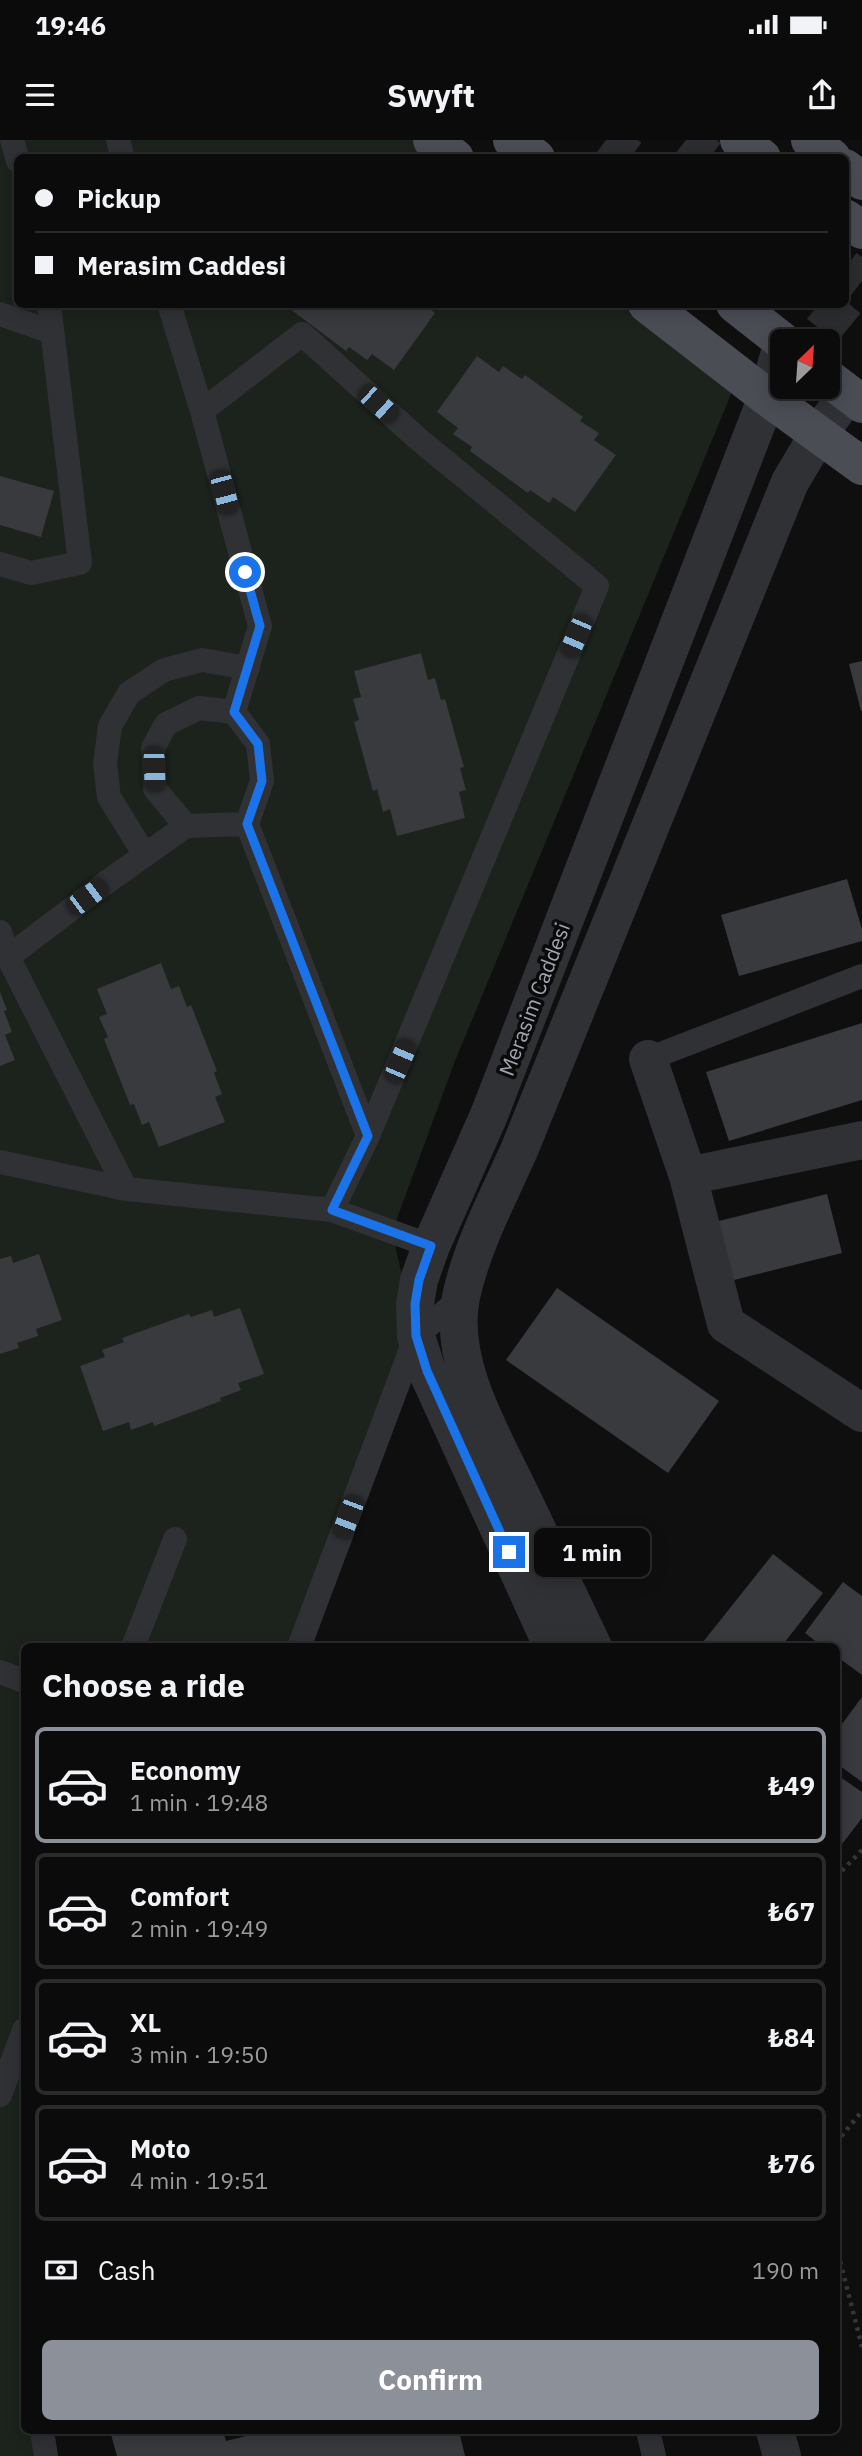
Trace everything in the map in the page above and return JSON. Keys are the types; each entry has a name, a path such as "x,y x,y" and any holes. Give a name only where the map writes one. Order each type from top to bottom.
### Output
{"main road":[{"path":"432,140 450,154"},
{"path":"512,140 531,154"},
{"path":"739,140 757,154"},
{"path":"810,140 827,154"},
{"path":"652,308 862,466"},
{"path":"740,308 770,332"},
{"path":"780,308 781,329"}],"street":[{"name":"Merasim Caddesi","path":"551,1643 427,1371 416,1336 415,1304 419,1280 431,1246 489,1115 770,386"},
{"name":"Merasim Caddesi","path":"591,1643 482,1416 467,1374 460,1335 461,1298 476,1249 520,1148 790,482 818,435 850,390"},
{"path":"648,1059 688,1176 726,1324 862,1413"},
{"path":"688,1176 862,1140"},
{"path":"776,2434 782,2456"},
{"path":"802,2434 807,2456"}],"lane":[{"path":"0,564 31,573 80,563 49,308"},
{"path":"170,308 202,411 260,626 234,712"},
{"path":"0,314 52,332"},
{"path":"202,411 302,334 417,438 597,586 368,1136 332,1210"},
{"path":"145,855 109,797 105,763 110,726 129,693 164,670 202,660 248,668"},
{"path":"186,826 155,789 153,748 166,724 199,708 234,712 258,744 262,781 247,824 368,1136"},
{"path":"8,957 186,826 247,824"},
{"path":"0,932 8,957 126,1189"},
{"path":"648,1059 862,976"},
{"path":"0,1162 126,1189 332,1210 431,1246"},
{"path":"301,1643 416,1336 461,1298"},
{"path":"135,1643 175,1539"},
{"path":"0,1672 21,1680"},
{"path":"0,2095 21,2038"},
{"path":"42,2434 46,2456"},
{"path":"649,2434 654,2456"}],"path":[{"path":"840,1873 862,1850"},
{"path":"840,2138 862,2111"},
{"path":"840,2261 862,2347"}],"shaded area":[{"path":"0,140 432,140 451,154 14,154 14,308 651,308 739,375 455,1061 392,1232 416,1336 301,1643 21,1643 21,2434 52,2434 57,2456 0,2456"}],"building":[{"path":"289,308 428,308 435,313 394,370 372,354 367,360 349,347 346,351"},
{"path":"477,356 499,372 503,366 522,379 525,375 583,417 580,421 599,433 594,440 616,455 575,512 553,497 549,503 530,490 528,493 470,451 472,447 453,434 458,428 437,412"},
{"path":"0,476 54,491 41,537 0,525"},
{"path":"421,653 428,680 435,678 441,700 445,699 464,767 460,768 466,790 459,792 465,818 397,836 390,809 383,812 377,789 373,791 354,722 359,720 353,699 361,697 354,671"},
{"path":"862,661 862,711 861,711 849,664"},
{"path":"847,879 862,929 862,941 739,976 721,915"},
{"path":"161,963 171,989 179,986 187,1007 191,1005 217,1071 214,1073 222,1094 215,1097 225,1122 159,1147 149,1122 142,1125 134,1104 130,1105 104,1039 108,1037 99,1017 107,1014 97,989"},
{"path":"0,992 12,1032 5,1035 15,1060 0,1066"},
{"path":"862,1023 862,1100 729,1141 706,1072"},
{"path":"827,1194 842,1253 730,1281 715,1222"},
{"path":"39,1254 62,1320 36,1329 38,1336 17,1343 19,1348 0,1354 0,1259 11,1256 13,1263"},
{"path":"557,1288 719,1401 668,1473 506,1360"},
{"path":"240,1308 264,1374 238,1383 241,1390 220,1398 221,1401 154,1426 153,1422 131,1430 129,1422 103,1431 80,1366 105,1357 102,1350 124,1342 122,1338 189,1314 191,1317 212,1310 214,1317"},
{"path":"773,1554 823,1593 784,1643 702,1643"},
{"path":"843,1582 862,1596 862,1675 840,1659 840,1643 818,1643 805,1633"},
{"path":"862,1697 862,1782 840,1766 840,1727"},
{"path":"840,1777 862,1792 862,1818 840,1847"},
{"path":"111,2434 224,2434 226,2441 254,2434 460,2434 465,2456 117,2456"}],"tunnel":[{"path":"606,140 625,154"},
{"path":"686,140 704,154"},
{"path":"849,271 862,281"},
{"path":"824,308 862,339"}],"route":[{"path":"245,572 260,626 234,712 258,744 262,781 247,824 368,1136 332,1210 431,1246 419,1280 415,1304 416,1336 427,1371 509,1552"}]}
